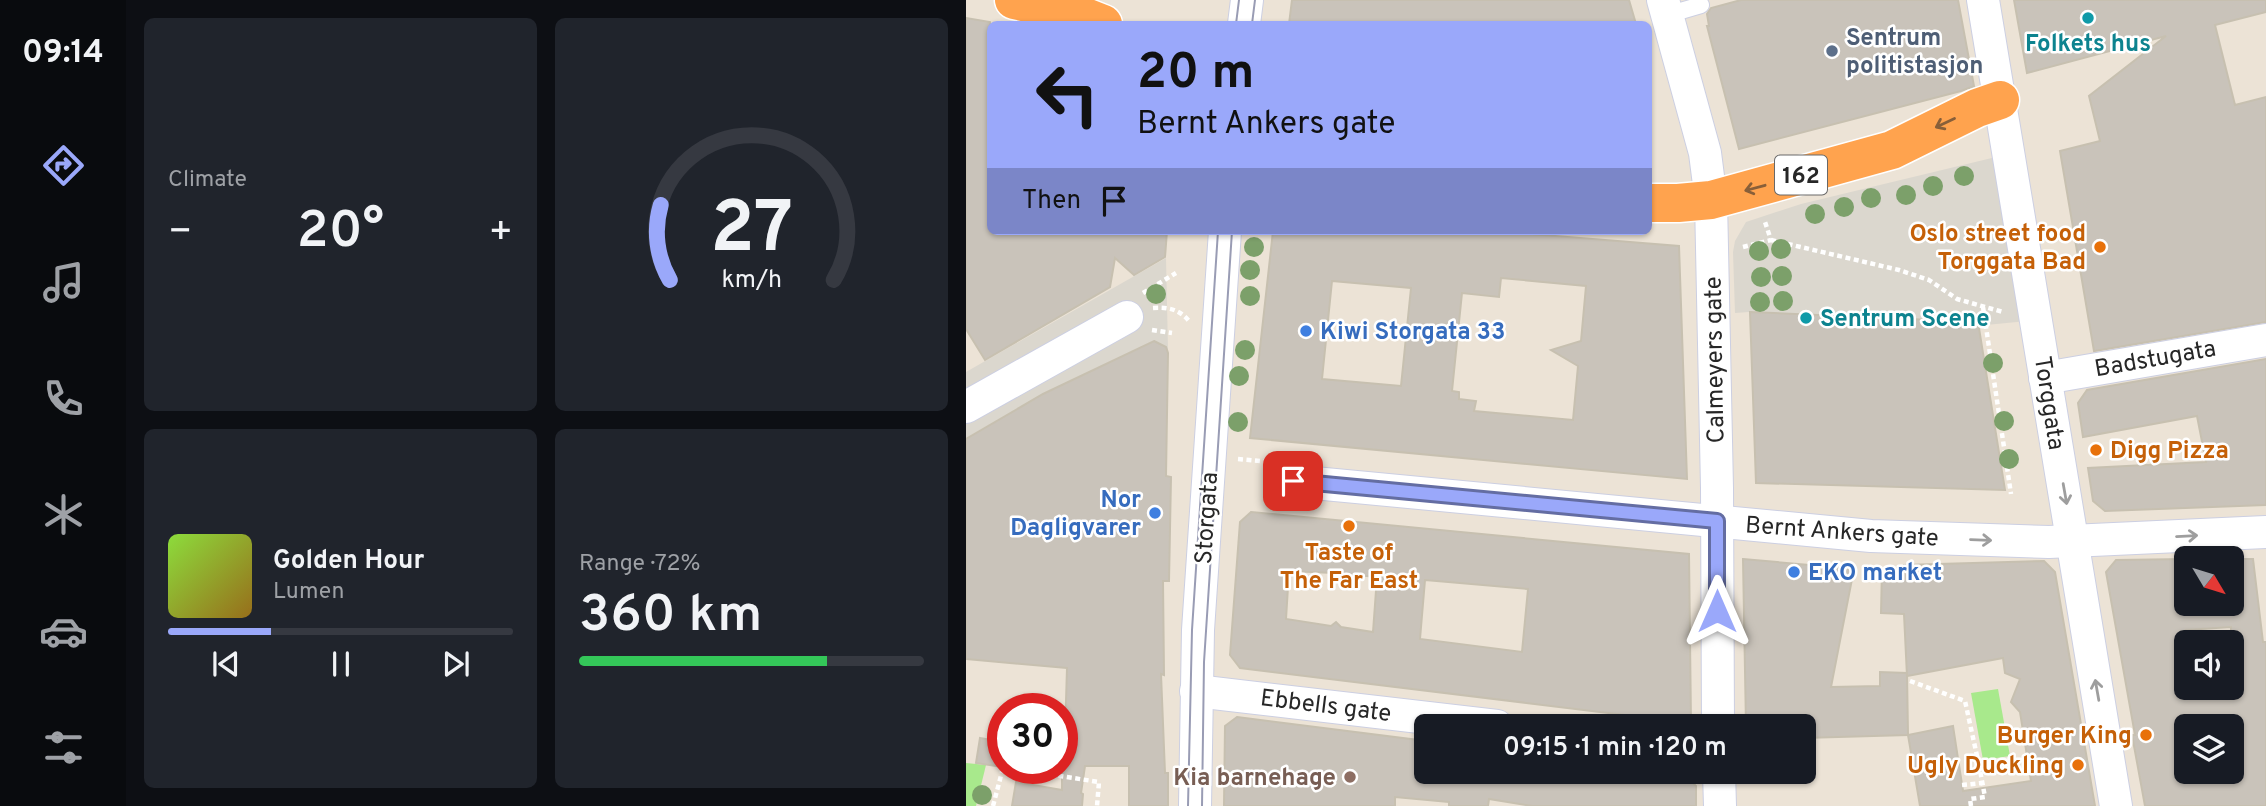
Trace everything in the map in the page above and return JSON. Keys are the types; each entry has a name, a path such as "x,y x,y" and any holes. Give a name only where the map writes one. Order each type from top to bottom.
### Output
{"highway":[{"path":"1014,0 1078,14 1096,21"},
{"name":"162","path":"1652,203 1710,200 1892,150 1966,113 2000,100"}],"street":[{"path":"1244,21 1247,0"},
{"name":"Torggata","path":"1983,0 2116,806"},
{"name":"Calmeyers gate","path":"1665,8 1705,153 1710,200 1718,714"},
{"name":"Storgata","path":"1195,806 1196,691 1225,235"},
{"path":"966,407 1127,317"},
{"name":"Badstugata","path":"2045,378 2266,340"},
{"name":"Bernt Ankers gate","path":"1282,472 1871,536 2073,541 2266,532"},
{"name":"Ebbells gate","path":"1196,691 1414,716"},
{"path":"1719,784 1720,806"}],"lane":[{"path":"1665,8 1701,5"}],"path":[{"path":"1765,222 1771,240"},
{"path":"1741,248 1771,240 1899,270 1929,280 1957,299 2015,314"},
{"path":"1127,317 1144,291 1176,273"},
{"path":"1127,317 1154,307 1166,308 1182,313 1192,328"},
{"path":"1983,307 2011,494"},
{"path":"1235,458 1282,472"},
{"path":"1910,681 1965,701 1985,797 1970,799 1971,806"},
{"path":"1979,765 2011,759"},
{"path":"1078,779 1099,782 1097,806"},
{"path":"1962,785 1982,783"},
{"path":"993,806 1000,784"}],"green space":[{"path":"1998,689 2010,756 1983,760 1971,693"},
{"path":"966,763 986,765 976,806 966,806"}],"shaded area":[{"path":"1996,157 2027,321 1986,325 1978,321 1735,313 1733,252 1735,241 1746,222 1801,204"},
{"path":"1166,258 1168,350 1153,341 1043,394 966,438 966,372"}],"building":[{"path":"1292,0 1629,0 1635,21 1289,21"},
{"path":"1741,0 1958,0 1974,86 1739,149 1707,26 1707,14 1711,8"},
{"path":"2014,0 2266,0 2266,12 2215,25 2235,105 2266,97 2266,322 2094,351 2060,151 2100,141 2089,96 2166,36 2027,73"},
{"path":"966,18 987,22 987,235 1167,235 1165,257 1134,275 1115,258 1110,287 985,360 966,329"},
{"path":"1273,235 1542,235 1679,246 1687,479 1250,438","holes":["1501,278 1586,286 1581,341 1551,350 1578,366 1573,420 1474,411 1476,401 1459,399 1459,392 1452,391 1462,293 1499,297","1332,281 1411,288 1401,386 1322,379"]},
{"path":"1750,312 1978,322 2005,490 1756,483"},
{"path":"1154,341 1166,347 1166,476 1171,477 1169,581 1163,581 1164,675 1161,674 1168,806 1129,806 1129,766 1085,766 1082,806 1012,806 1016,784 1062,790 1062,784 1078,784 1078,693 1066,693 1067,668 966,659 966,439 1043,394"},
{"path":"2266,359 2266,505 2105,511 2093,501 2088,468 2206,462 2197,416 2083,437 2078,403 2087,390"},
{"path":"1251,512 1689,554 1691,714 1617,714 1240,668 1230,655 1240,522","holes":["1289,571 1334,573 1339,578 1345,574 1377,577 1373,632 1341,627 1336,622 1331,626 1286,619","1425,580 1528,589 1522,652 1420,639"]},
{"path":"1743,559 1854,569 1831,687 1880,686 1880,672 1907,673 1908,735 1816,738 1816,714 1746,714"},
{"path":"2174,559 2174,616 2244,616 2244,559 2253,559 2263,642 2266,642 2266,806 2145,806 2106,572 2116,560"},
{"path":"2044,561 2055,572 2095,806 1920,806 1908,735 1953,726 1963,791 2031,781 2020,712 2011,702 2020,679 2005,673 2003,658 1907,676 1904,614 1881,613 1882,569 1904,568 1904,565"},
{"path":"1237,717 1414,739 1414,784 1694,784 1696,806 1532,806 1489,799 1488,806 1449,806 1449,802 1395,797 1395,806 1224,806 1225,726"},
{"path":"980,738 987,739 987,765 976,763"}],"tram line":[{"path":"1236,21 1239,0"},
{"path":"1252,21 1255,0"},
{"path":"1188,806 1192,630 1218,235"},
{"path":"1202,806 1204,662 1232,235"}],"place":[{"name":"Folkets hus","path":"2088,18"},
{"name":"Sentrum politistasjon","path":"1832,51"},
{"name":"Oslo street food Torggata Bad","path":"2100,247"},
{"name":"Sentrum Scene","path":"1806,318"},
{"name":"Kiwi Storgata 33","path":"1306,331"},
{"name":"Digg Pizza","path":"2096,450"},
{"name":"Nor Dagligvarer","path":"1155,513"},
{"name":"Taste of The Far East","path":"1349,526"},
{"name":"EKO market","path":"1794,572"},
{"name":"Burger King","path":"2146,735"},
{"name":"Ugly Duckling","path":"2078,765"},
{"name":"Kia barnehage","path":"1350,777"}],"route":[{"path":"1293,481 1717,521 1717,611"}]}
